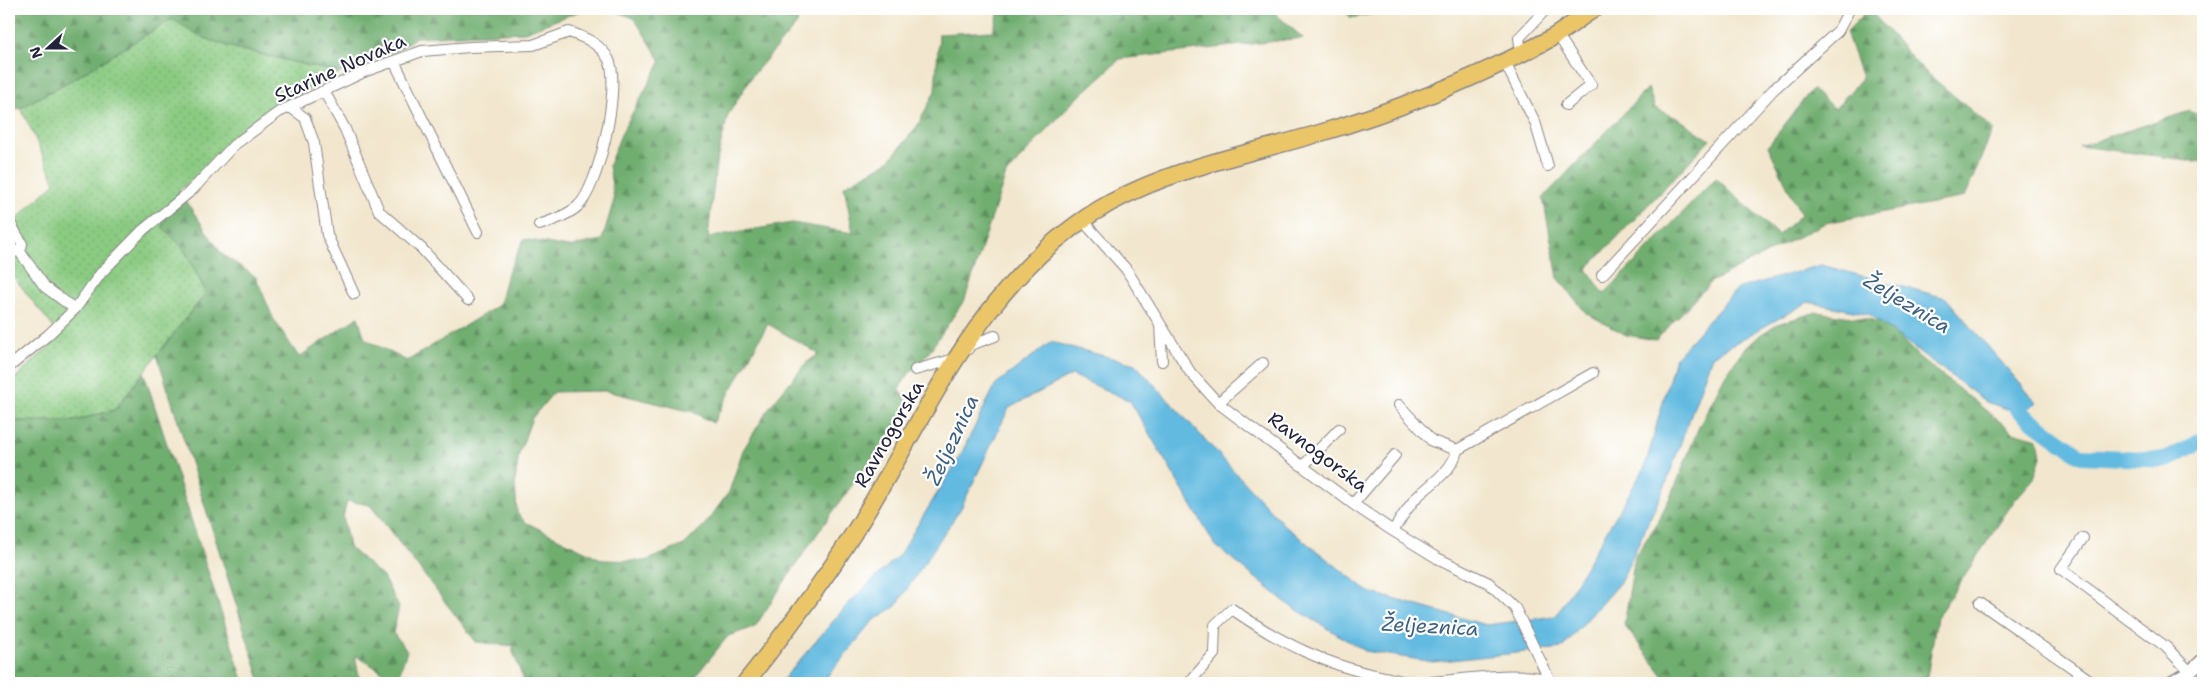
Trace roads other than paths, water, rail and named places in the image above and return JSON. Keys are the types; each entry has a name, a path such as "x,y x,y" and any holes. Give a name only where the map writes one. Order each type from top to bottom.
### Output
{"main road":[{"name":"Ravnogorska","path":"745,683 810,600 855,532 956,358 990,309 1017,276 1041,253 1108,204 1164,177 1200,165 1321,132 1433,95 1522,53 1557,34 1594,9"}],"street":[{"path":"1522,53 1519,38 1546,9"},
{"path":"1602,275 1773,90 1838,31 1848,12 1846,9"},
{"name":"Starine Novaka","path":"9,367 48,335 75,309 101,273 143,230 192,190 234,145 290,107 366,71 422,51 533,45 569,32 592,41 609,60 613,96 607,135 594,177 578,206 539,225"},
{"path":"1557,34 1591,85 1566,105"},
{"path":"394,61 478,232"},
{"path":"1504,61 1535,122 1548,166"},
{"path":"324,91 345,129 379,211 422,249 468,300"},
{"path":"290,107 305,118 314,142 327,235 354,294"},
{"path":"9,221 22,244 20,252"},
{"name":"Ravnogorska","path":"1083,221 1126,269 1190,372 1218,402 1353,504 1393,531 1437,558 1490,583 1515,608 1547,677"},
{"path":"9,250 20,252 45,287 75,309"},
{"path":"1160,323 1162,361"},
{"path":"915,370 962,357 970,345 995,336"},
{"path":"1218,402 1263,363"},
{"path":"1399,405 1432,441 1456,450 1593,373"},
{"path":"1303,466 1339,429"},
{"path":"1393,531 1415,500 1449,468 1456,458 1456,450"},
{"path":"1353,504 1395,455"},
{"path":"2083,538 2060,569 2166,647 2190,672"},
{"path":"1980,603 2094,683"},
{"path":"1189,683 1214,654 1215,625 1232,608 1267,634 1302,652 1356,672 1414,683 1494,676 1531,675 1547,677"},
{"path":"2171,683 2190,672 2203,660"}],"water":[{"path":"1821,265 1946,298 2036,402 2023,414 1986,402 1869,314 1808,302 1712,356 1666,484 1621,581 1562,648 1433,662 1365,651 1289,605 1215,545 1130,401 1072,375 1009,408 961,508 896,606 873,621 822,683 780,683 847,605 899,555 959,458 996,384 1051,342 1135,364 1285,526 1369,592 1486,625 1556,616 1645,467 1675,358 1737,289"}],"waterway":[{"name":"Željeznica","path":"2009,398 2023,414 2081,456 2166,460 2203,440"}]}
